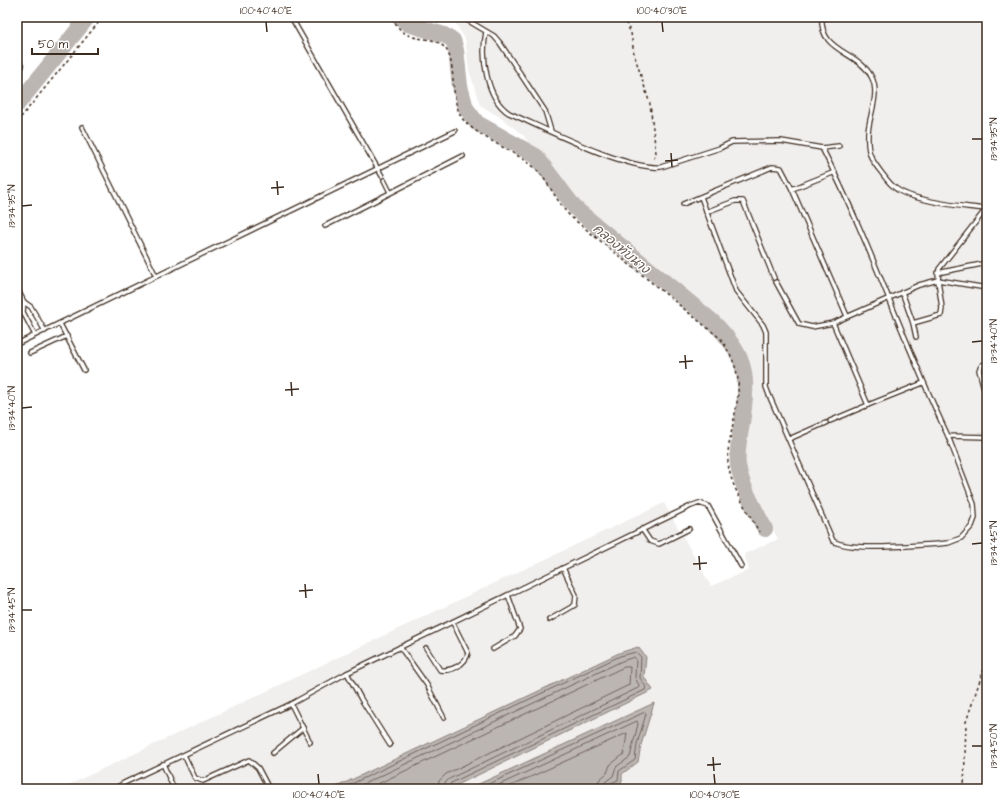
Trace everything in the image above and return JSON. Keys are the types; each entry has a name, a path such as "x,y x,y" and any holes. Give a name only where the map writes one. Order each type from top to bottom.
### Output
{"lane":[{"path":"291,17 379,168 390,192"},
{"path":"462,17 494,36 500,43 549,118 551,131"},
{"path":"822,17 821,26 824,36 834,46 867,68 873,78 875,94 868,133 870,157 894,188 916,197 986,209 944,261 937,273 941,314 913,324"},
{"path":"486,32 484,40 487,72 491,89 501,108 611,157 651,168 661,167 720,148 732,142 781,141 822,148 839,146"},
{"path":"17,62 19,62 22,66 17,72"},
{"path":"82,127 156,276"},
{"path":"17,344 455,131"},
{"path":"701,197 736,291 766,332 766,387 829,535 833,541 847,545 866,546 948,543 961,538 972,526 975,518 974,504 948,436 923,383 835,172 822,148"},
{"path":"326,226 463,156"},
{"path":"683,204 772,167 781,168 792,189 847,316"},
{"path":"792,189 835,172"},
{"path":"706,212 735,201 743,201 774,278"},
{"path":"937,273 987,263"},
{"path":"776,282 799,324 812,327 833,322 919,285 938,280 987,288"},
{"path":"17,288 24,302 31,307 45,331"},
{"path":"902,292 916,337"},
{"path":"24,302 23,312 35,335"},
{"path":"833,322 868,405"},
{"path":"60,324 84,370"},
{"path":"30,353 67,336"},
{"path":"987,364 982,366 979,370 987,400"},
{"path":"789,439 923,383"},
{"path":"948,436 987,437"},
{"path":"114,789 163,764 291,704 347,673 453,623 691,506 704,503 708,506 741,566"},
{"path":"642,529 650,541 658,544 689,529"},
{"path":"549,620 575,605 576,595 563,568"},
{"path":"493,649 515,636 520,629 508,595"},
{"path":"426,648 440,670 449,670 465,661 468,653 453,623"},
{"path":"400,647 427,685 444,718"},
{"path":"347,673 360,699 390,745"},
{"path":"291,704 310,742"},
{"path":"273,753 303,728"},
{"path":"184,755 195,778 203,781 249,760 258,768 269,789"},
{"path":"163,764 174,789"}],"path":[{"path":"17,122 103,17"},
{"path":"392,17 398,28 407,35 440,44 448,51 457,110 466,123 536,168 562,209 571,218 721,338 733,360 739,381 738,399 728,452 729,471 759,532"},
{"path":"623,17 631,33 634,54 650,104 656,153 651,168"},
{"path":"964,789 966,722 987,659"}],"shaded area":[{"path":"445,17 987,17 987,789 60,789 664,503 711,586 749,570 744,554 778,539 746,479 743,465 748,376 744,356 650,263 566,194 523,135 498,116 480,105 469,70 465,39 456,24"}],"water":[{"path":"638,647 646,657 644,677 653,690 449,789 332,789 619,653"},
{"path":"654,703 641,745 638,762 622,774 622,782 608,789 468,789"}],"waterway":[{"path":"17,105 88,17"},
{"name":"คลองทับนาง","path":"400,17 408,24 444,35 453,40 456,50 460,86 466,108 477,123 536,156 575,208 712,321 724,333 739,356 745,379 744,406 738,449 738,465 746,490 765,529"}]}
